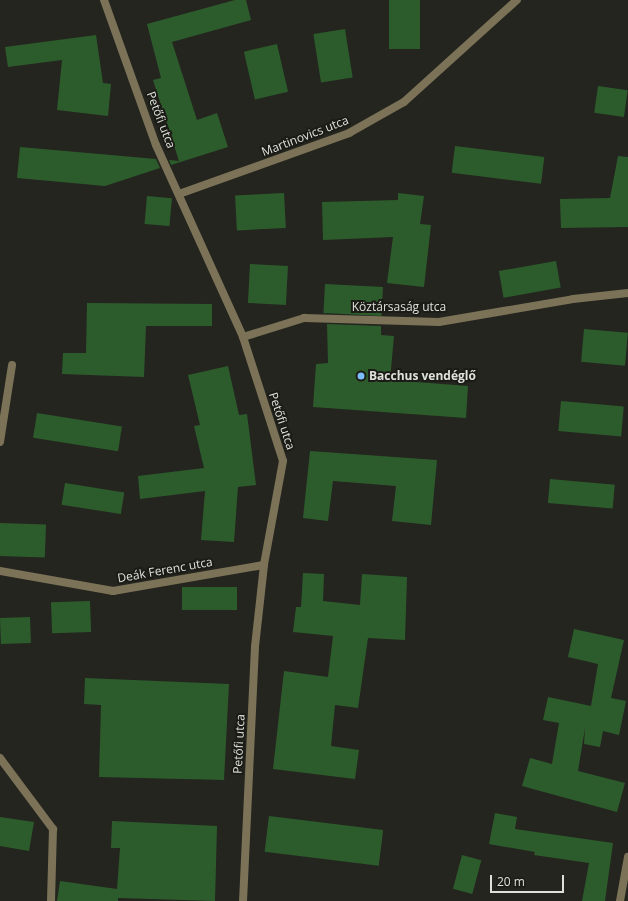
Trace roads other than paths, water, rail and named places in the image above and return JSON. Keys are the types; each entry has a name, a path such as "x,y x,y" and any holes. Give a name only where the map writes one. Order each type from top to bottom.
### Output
{"street":[{"name":"Petőfi utca","path":"104,0 156,145 243,337 283,461 264,565 256,648 243,901"},
{"name":"Martinovics utca","path":"179,194 356,129 404,102 517,0"},
{"name":"Köztársaság utca","path":"243,337 304,318 439,322 574,299 628,293"},
{"path":"0,442 12,365"},
{"name":"Deák Ferenc utca","path":"0,571 113,591 264,565"},
{"path":"0,758 53,829 51,901"},
{"path":"620,901 628,857"}],"place":[{"name":"Bacchus vendéglő","path":"361,376"}]}
